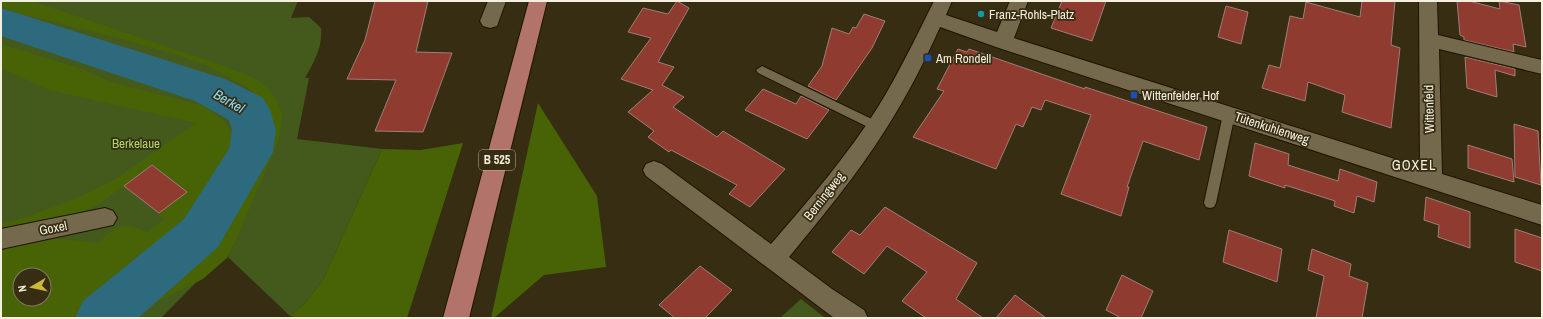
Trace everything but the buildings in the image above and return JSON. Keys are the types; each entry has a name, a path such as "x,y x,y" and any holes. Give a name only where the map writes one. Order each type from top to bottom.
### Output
{"main road":[{"name":"B 525","path":"456,318 538,1"}],"street":[{"path":"490,21 497,1"},
{"path":"1003,42 1019,1"},
{"name":"Wittenfeld","path":"1428,1 1431,179"},
{"name":"Tütenkuhlenweg","path":"939,10 1003,42 1542,215"},
{"name":"Berningweg","path":"773,259 830,190 876,126 916,56 939,10"},
{"path":"1428,39 1542,67"},
{"path":"654,170 823,297 855,318"},
{"name":"Goxel","path":"1,238 105,218"}],"lane":[{"path":"762,70 876,126"},
{"path":"1210,203 1229,114"}],"green space":[{"name":"Berkelaue","path":"1,1 298,1 291,18 309,17 321,28 321,42 312,66 305,78 309,78 297,139 382,149 323,280 305,303 290,316 228,257 234,244 161,318 1,318"},
{"path":"1,1 32,1 227,67 254,78 268,88 276,100 282,114 280,136 228,257 203,279 152,304 134,318 113,318 134,302 179,273 210,246 265,148 272,131 265,104 250,89 210,67 177,55 122,39 13,12 1,7"},
{"path":"1,44 82,69 111,82 204,106 223,120 231,131 234,140 232,159 208,194 187,220 112,290 74,318 1,318 1,243 53,238 98,243 116,227 131,226 148,232 164,219 159,213 187,192 152,165 99,204 73,216 1,234 1,224 18,220 75,199 114,180 196,123 49,90 1,68"},
{"path":"538,103 597,196 606,267 544,275 494,318 491,318"},
{"path":"463,143 407,318 299,318 290,316 305,303 323,280 382,149 421,150"},
{"path":"801,299 825,318 780,318"}],"waterway":[{"name":"Berkel","path":"1,22 210,90 248,110 254,130 251,152 201,233 101,318"}],"place":[{"name":"Franz-Rohls-Platz","path":"981,14"},
{"name":"Am Rondell","path":"928,58"},
{"name":"Wittenfelder Hof","path":"1134,95"}],"district":[{"name":"GOXEL","path":"1414,165"}]}
